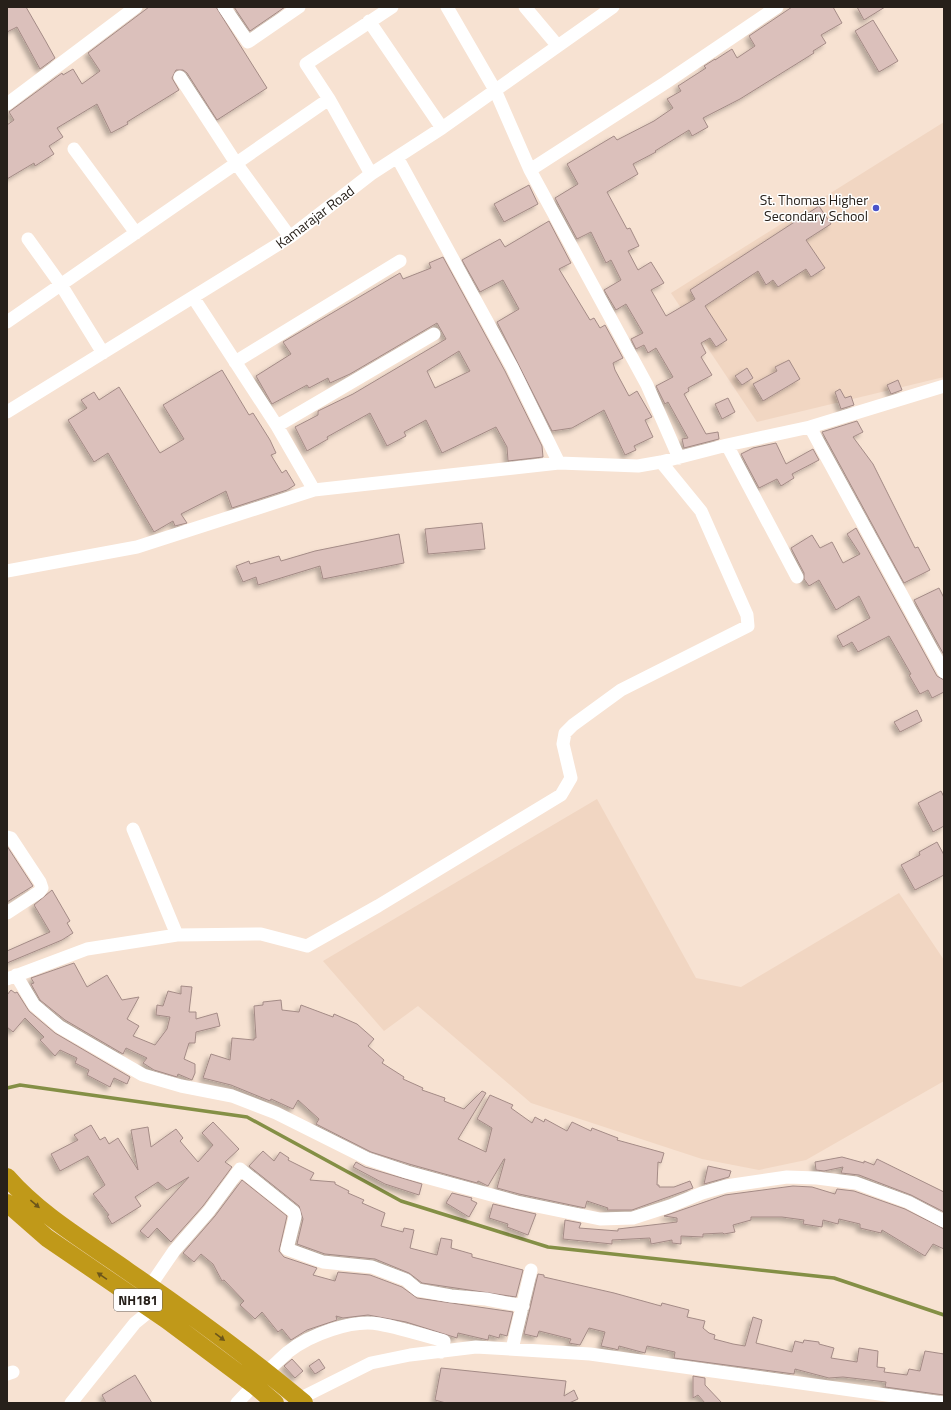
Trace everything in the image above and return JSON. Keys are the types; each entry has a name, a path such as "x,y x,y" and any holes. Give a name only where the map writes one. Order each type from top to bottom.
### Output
{"highway":[{"path":"7,1177 32,1202 61,1225 198,1320 260,1379 301,1401"},
{"name":"NH181","path":"7,1203 47,1238 187,1335 260,1379 272,1401"},
{"path":"167,1320 178,1305"},
{"path":"187,1335 198,1320"}],"street":[{"path":"7,104 136,7"},
{"path":"224,7 248,42 299,7"},
{"path":"372,174 329,99 306,64 392,7"},
{"path":"447,7 495,90 530,170 647,385 679,458"},
{"path":"525,7 557,45"},
{"name":"Kamarajar Road","path":"7,412 290,237 372,174 442,128 557,45 613,7"},
{"path":"530,170 665,83 777,7"},
{"path":"370,21 442,128"},
{"path":"180,77 236,163 290,237"},
{"path":"7,322 329,99"},
{"path":"74,149 136,233"},
{"path":"396,157 512,367 559,463"},
{"path":"28,239 61,284 103,353"},
{"path":"235,362 400,261"},
{"path":"193,297 277,426 314,490"},
{"path":"277,426 434,334"},
{"path":"7,571 137,547 314,490 559,463 638,466 679,458 727,445 810,427 944,386"},
{"path":"810,427 944,672"},
{"path":"727,445 798,577"},
{"path":"661,462 701,511 747,615 748,626 621,690 573,725 565,734 564,744 571,778 561,795 308,946 261,934 177,935 87,949 11,977 34,1005 60,1027 143,1075 181,1086 232,1096 276,1113 368,1159 407,1172 517,1202 600,1219 634,1218 670,1206 702,1192 726,1186 786,1177 817,1178 856,1183 908,1202 944,1221"},
{"path":"133,829 177,935"},
{"path":"7,837 11,838 40,882 42,888 39,892 7,913"},
{"path":"150,1286 174,1251 209,1211 240,1169 294,1212 295,1216 287,1249 323,1262 340,1262 372,1267 406,1280 418,1290 523,1306"},
{"path":"512,1349 531,1270"},
{"path":"71,1403 135,1323 151,1310"},
{"path":"237,1403 289,1352 311,1339 345,1325 378,1323 444,1341 441,1352"},
{"path":"301,1401 371,1363 410,1355 476,1347 590,1354 944,1403"}],"shaded area":[{"name":"St. Thomas Higher Secondary School","path":"944,122 944,377 757,422 671,293"},
{"path":"597,799 696,978 741,987 899,893 944,960 944,1081 806,1160 759,1170 702,1159 531,1103 418,1006 384,1031 323,961"}],"building":[{"path":"7,7 26,7 55,58 40,69 17,27 7,32"},
{"path":"149,7 216,7 267,88 217,120 187,73 183,70 176,70 172,78 179,90 127,122 128,124 111,133 97,104 57,128 63,137 49,146 54,154 35,166 34,163 7,179 7,125 14,120 9,112 62,73 63,75 73,69 82,84 100,71 88,53"},
{"path":"234,7 285,7 250,31"},
{"path":"792,7 833,7 842,23 821,35 826,43 813,51 814,53 740,99 703,118 708,127 692,136 689,130 655,151 656,152 633,164 638,174 607,192 627,229 630,228 639,246 628,251 638,270 651,262 664,283 651,290 666,316 695,299 690,290 819,206 831,224 806,240 825,268 811,277 806,269 778,287 773,280 766,285 758,271 705,306 727,340 716,347 710,338 701,343 706,353 701,357 712,375 688,388 689,391 684,394 706,434 718,432 719,439 684,448 682,439 688,438 668,402 665,404 656,386 673,377 656,348 648,353 644,345 636,349 631,339 643,333 626,304 616,310 604,290 621,280 611,260 606,263 591,232 577,239 555,198 578,184 567,164 614,136 617,140 654,121 673,108 667,99 681,91 678,86 706,68 704,66 732,49 737,58 755,46 749,36"},
{"path":"857,7 885,7 864,20"},
{"path":"873,20 898,61 879,72 855,31"},
{"path":"529,185 538,204 504,222 494,204"},
{"path":"549,221 571,263 559,269 590,320 594,318 600,328 605,325 623,358 613,363 615,370 629,396 637,391 652,417 645,420 653,437 634,446 636,450 625,455 604,410 572,428 552,431 497,322 519,309 503,280 480,292 462,260 500,239 505,247"},
{"path":"443,257 505,371 542,446 543,457 508,461 507,447 496,427 442,453 426,420 404,432 406,436 387,446 370,413 327,437 328,439 307,451 295,427 318,415 318,411 353,394 446,339 437,323 350,374 330,383 328,378 309,388 307,385 272,404 256,376 291,354 283,342 400,273 403,279 431,268 429,263","holes":["459,351 470,371 435,388 427,371"]},
{"path":"789,360 800,379 763,401 753,384 777,371 775,367"},
{"path":"747,368 753,378 742,385 735,376"},
{"path":"222,370 249,415 253,413 270,440 276,453 271,455 282,473 286,470 295,485 287,490 232,508 226,491 181,514 187,523 175,526 173,521 154,532 108,453 94,462 68,420 87,408 81,400 94,392 99,400 119,387 160,453 184,439 163,405"},
{"path":"898,380 902,390 891,394 887,385"},
{"path":"840,389 845,398 851,396 854,405 841,409 835,392"},
{"path":"728,398 735,412 722,419 715,404"},
{"path":"857,421 863,432 853,437 873,464 915,548 918,547 930,570 904,583 822,432"},
{"path":"776,443 786,464 813,449 819,460 792,474 794,478 781,486 777,479 759,488 741,454 753,448"},
{"path":"482,523 485,549 428,554 425,529"},
{"path":"856,528 937,676 944,680 944,692 932,698 928,690 920,694 909,675 911,674 889,636 858,652 852,642 843,647 837,636 870,618 859,596 836,610 819,580 809,586 804,579 804,573 791,548 812,535 820,548 832,542 843,563 860,554 847,534"},
{"path":"399,534 404,563 323,579 320,566 258,585 256,577 243,582 236,566 249,561 250,564 279,556 281,561 315,551"},
{"path":"939,588 944,598 944,655 914,600"},
{"path":"917,710 922,721 900,732 894,722"},
{"path":"941,791 944,797 944,826 933,832 918,803"},
{"path":"937,842 944,855 944,875 915,890 901,865 920,855 919,852"},
{"path":"7,846 33,886 7,902"},
{"path":"52,890 70,921 67,923 73,933 62,940 7,963 7,951 50,932 34,905"},
{"path":"74,963 87,987 107,975 122,1000 139,997 127,1019 139,1026 133,1036 155,1045 167,1029 170,1017 156,1015 157,1005 163,1006 168,991 181,994 181,986 192,987 189,1012 196,1012 196,1019 217,1013 220,1026 196,1032 195,1043 189,1043 184,1059 195,1064 195,1073 192,1080 178,1074 177,1077 154,1070 143,1063 147,1058 126,1048 123,1054 65,1020 40,1000 31,984 34,983 31,978"},
{"path":"11,990 15,993 17,992 29,1011 55,1033 130,1077 127,1084 114,1078 110,1087 87,1075 89,1070 75,1063 77,1058 60,1050 55,1056 40,1040 44,1037 25,1018 13,1032 7,1027 7,995"},
{"path":"281,1000 282,1010 299,1012 301,1005 333,1017 334,1014 357,1024 374,1039 368,1046 384,1060 382,1063 404,1077 403,1079 423,1088 422,1090 445,1098 444,1101 464,1109 482,1091 486,1093 458,1139 486,1152 492,1128 477,1119 490,1095 513,1105 511,1108 532,1123 535,1117 544,1122 545,1119 567,1131 572,1122 591,1131 592,1128 618,1138 617,1140 664,1153 661,1163 658,1162 657,1185 659,1185 659,1187 674,1187 690,1181 693,1188 632,1210 607,1210 608,1208 587,1201 585,1208 519,1194 497,1188 505,1159 488,1186 478,1181 477,1183 371,1152 316,1124 319,1119 298,1100 293,1109 271,1099 270,1101 231,1085 203,1078 211,1054 230,1060 232,1038 254,1040 254,1038 256,1038 254,1006 263,1005 263,1002"},
{"path":"213,1122 239,1149 225,1162 232,1167 203,1206 171,1242 157,1228 148,1238 140,1231 189,1177 167,1190 158,1182 135,1197 141,1206 112,1224 107,1216 109,1215 93,1194 105,1185 88,1156 60,1171 51,1154 78,1140 74,1135 91,1125 100,1140 105,1137 109,1144 118,1138 138,1170 131,1130 148,1127 151,1147 176,1129 183,1138 180,1141 198,1162 213,1145 202,1133"},
{"path":"263,1151 274,1161 280,1152 289,1158 288,1160 314,1173 310,1180 335,1182 335,1184 349,1191 348,1193 364,1200 362,1203 385,1213 381,1226 403,1232 404,1228 414,1230 410,1248 437,1255 441,1238 452,1240 451,1248 472,1254 472,1257 523,1270 516,1297 422,1283 409,1273 375,1259 325,1254 297,1244 303,1219 299,1206 249,1166"},
{"path":"842,1157 864,1163 864,1161 874,1165 877,1159 944,1192 944,1212 911,1195 859,1175 841,1173 843,1167 824,1171 816,1170 815,1162"},
{"path":"356,1162 365,1167 422,1184 419,1195 385,1184 353,1167"},
{"path":"708,1166 731,1171 729,1177 704,1184"},
{"path":"242,1180 287,1216 279,1251 284,1257 317,1268 313,1275 335,1281 338,1272 370,1275 402,1287 417,1298 513,1312 507,1336 500,1334 499,1338 489,1335 488,1340 458,1333 457,1338 406,1322 368,1315 343,1318 336,1316 337,1320 307,1330 291,1340 282,1329 278,1332 262,1312 255,1319 240,1305 244,1301 224,1280 222,1281 213,1264 201,1254 194,1262 183,1253 215,1216"},
{"path":"793,1186 812,1187 835,1194 837,1189 854,1191 905,1209 944,1229 944,1249 933,1244 925,1256 882,1230 881,1233 860,1228 860,1224 839,1219 838,1224 823,1220 822,1227 803,1224 804,1220 782,1217 751,1217 751,1220 733,1225 735,1232 724,1234 703,1234 703,1237 681,1236 681,1244 672,1243 672,1240 651,1244 650,1238 612,1240 612,1244 563,1239 565,1220 581,1223 579,1228 618,1231 618,1229 677,1222 677,1218 664,1216 725,1195"},
{"path":"452,1193 472,1198 471,1200 477,1203 469,1217 446,1203"},
{"path":"493,1204 536,1214 528,1235 507,1227 508,1224 489,1218"},
{"path":"538,1274 544,1275 544,1277 614,1293 661,1306 662,1303 689,1310 687,1317 705,1321 703,1328 709,1333 715,1335 714,1339 733,1344 745,1346 753,1317 762,1320 756,1343 792,1352 795,1341 803,1343 804,1340 819,1342 819,1344 834,1348 831,1358 857,1362 859,1348 878,1351 877,1367 885,1368 884,1372 907,1375 909,1369 920,1371 925,1351 944,1354 944,1395 885,1387 886,1382 843,1377 829,1378 795,1369 794,1374 674,1358 675,1352 647,1346 645,1353 619,1346 618,1350 601,1346 605,1332 589,1328 580,1345 569,1343 571,1339 539,1331 537,1337 524,1334"},
{"path":"292,1359 303,1371 295,1378 284,1366"},
{"path":"319,1359 325,1368 315,1374 309,1366"},
{"path":"441,1368 566,1381 564,1396 574,1390 578,1399 569,1403 446,1403 435,1400"},
{"path":"135,1375 152,1403 106,1403 102,1395"},
{"path":"693,1376 705,1378 705,1385 722,1403 705,1403 698,1395 693,1398"}],"waterway":[{"path":"7,1088 20,1085 247,1117 401,1201 548,1247 834,1278 944,1315"}],"place":[{"name":"St. Thomas Higher Secondary School","path":"876,208"}]}
